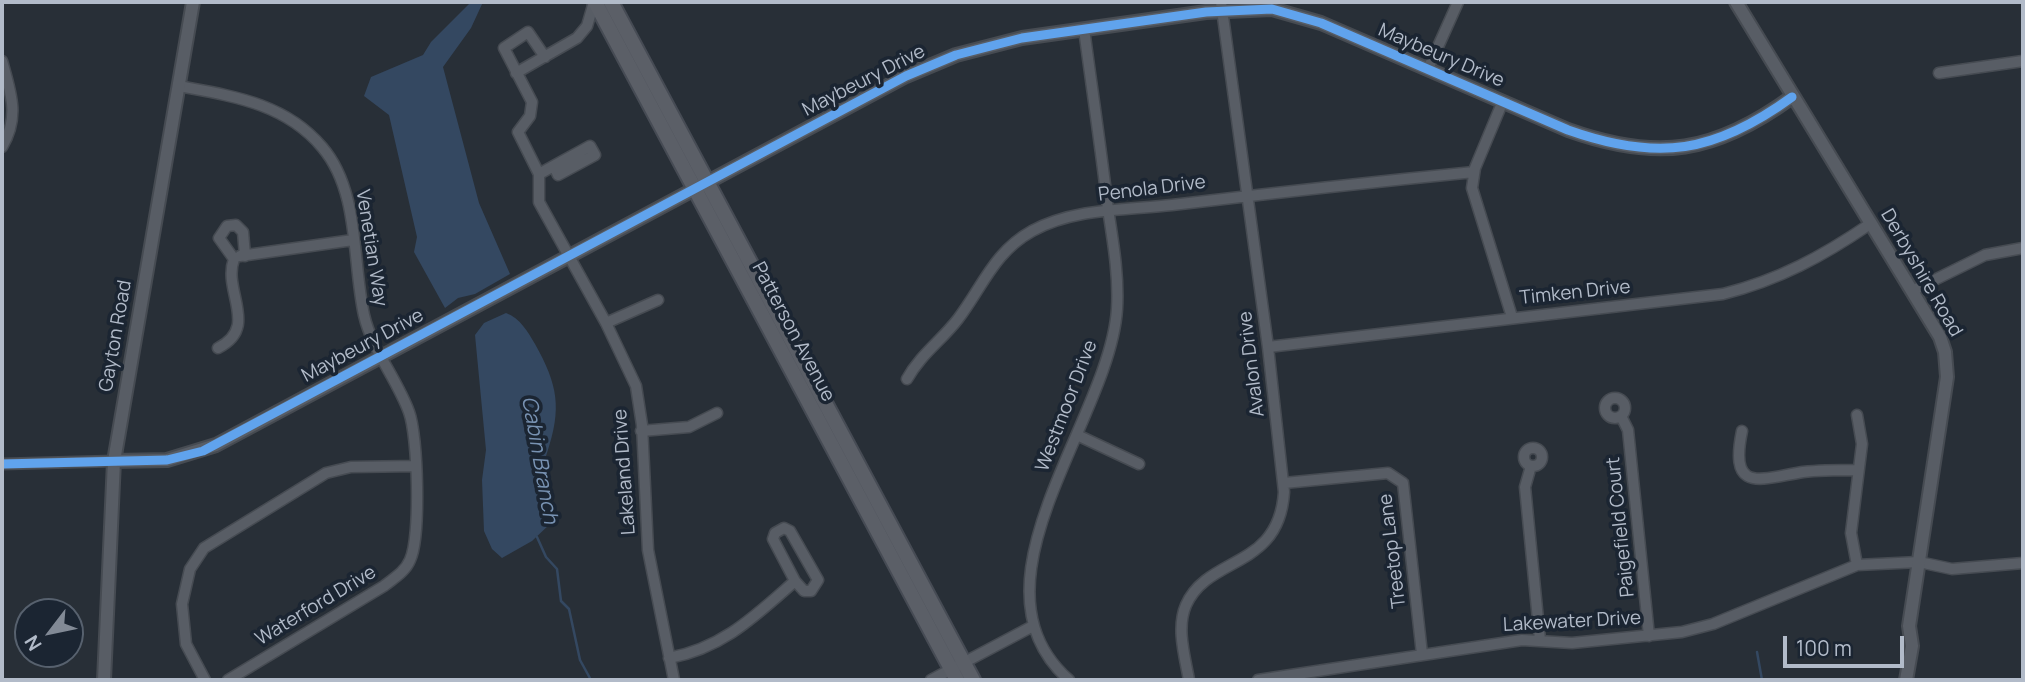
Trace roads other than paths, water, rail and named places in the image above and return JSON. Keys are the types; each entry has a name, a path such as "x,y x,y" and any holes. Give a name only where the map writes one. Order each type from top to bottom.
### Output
{"main road":[{"name":"Patterson Avenue","path":"595,2 701,186"},
{"name":"Patterson Avenue","path":"611,2 701,186 957,670 973,680"}],"street":[{"name":"Gayton Road","path":"104,680 114,461 193,2"},
{"path":"516,73 585,30 595,2"},
{"path":"1428,69 1458,2"},
{"name":"Derbyshire Road","path":"1736,2 1940,337 1947,365 1909,626 1912,646 1906,680"},
{"name":"Maybeury Drive","path":"114,461 167,460 202,451 931,65 1001,42 1221,7 1297,14 1600,141 1638,149 1662,150 1699,145 1732,134 1792,97"},
{"name":"Avalon Drive","path":"1189,680 1182,627 1186,605 1202,584 1245,559 1267,540 1282,509 1283,483 1268,347 1221,7"},
{"name":"Westmoor Drive","path":"1033,626 1032,569 1039,528 1102,377 1115,322 1117,283 1084,29"},
{"name":"Lakeland Drive","path":"545,57 528,32 504,48 532,106 530,116 520,127 519,135 539,174 539,202 606,323 636,386 648,550 674,680"},
{"path":"2,61 13,96 15,117 2,147"},
{"path":"1939,73 2023,61"},
{"name":"Venetian Way","path":"178,86 256,102 281,113 309,133 327,152 338,171 353,240 366,324 410,414 416,466 413,552"},
{"path":"1503,101 1474,172 1472,188 1512,317"},
{"path":"539,174 554,166"},
{"name":"Penola Drive","path":"907,379 915,364 959,318 994,262 1018,240 1055,221 1109,212 1474,172"},
{"name":"Timken Drive","path":"1268,347 1512,317 1707,297 1750,287 1808,264 1870,224"},
{"path":"218,348 232,341 238,328 232,272 234,259 219,238 227,226 236,225 243,232 245,256"},
{"path":"234,259 353,240"},
{"path":"1912,291 1976,259 2023,247"},
{"path":"606,323 658,300"},
{"path":"641,431 689,426 717,413"},
{"path":"1857,415 1862,432 1851,533 1857,565"},
{"name":"Paigefield Court","path":"1621,416 1628,430 1649,636"},
{"path":"1742,431 1738,462 1744,475 1753,481 1768,481 1804,472 1858,470"},
{"path":"1077,435 1139,464"},
{"path":"2,464 114,461"},
{"path":"205,680 186,645 182,604 190,569 204,548 326,473 351,467 416,466"},
{"path":"1531,466 1525,487 1540,640"},
{"name":"Treetop Lane","path":"1283,483 1388,472 1403,483 1422,654"},
{"path":"780,528 790,531 818,580 814,589 808,591 795,581 773,539 780,528"},
{"name":"Waterford Drive","path":"228,680 384,586 400,574 413,552"},
{"name":"Lakewater Drive","path":"1258,680 1422,654 1540,640 1572,643 1649,636 1713,624 1857,565 1919,562 1952,569 2023,563"},
{"path":"669,658 708,648 729,637 795,581"},
{"path":"931,680 957,670 1033,626 1039,645 1054,667 1069,680"}],"water":[{"path":"471,2 483,2 471,28 443,67 479,203 510,274 475,294 458,298 445,308 414,252 417,237 389,115 364,96 371,77 423,55 431,42"},
{"path":"506,313 523,326 543,359 553,385 556,410 552,437 536,483 550,524 532,541 502,558 492,549 484,531 482,480 486,450 475,335 484,323"}],"waterway":[{"name":"Cabin Branch","path":"537,537 546,557 557,569 561,601 569,609 580,660 591,680"},
{"path":"1757,652 1762,680"}]}
